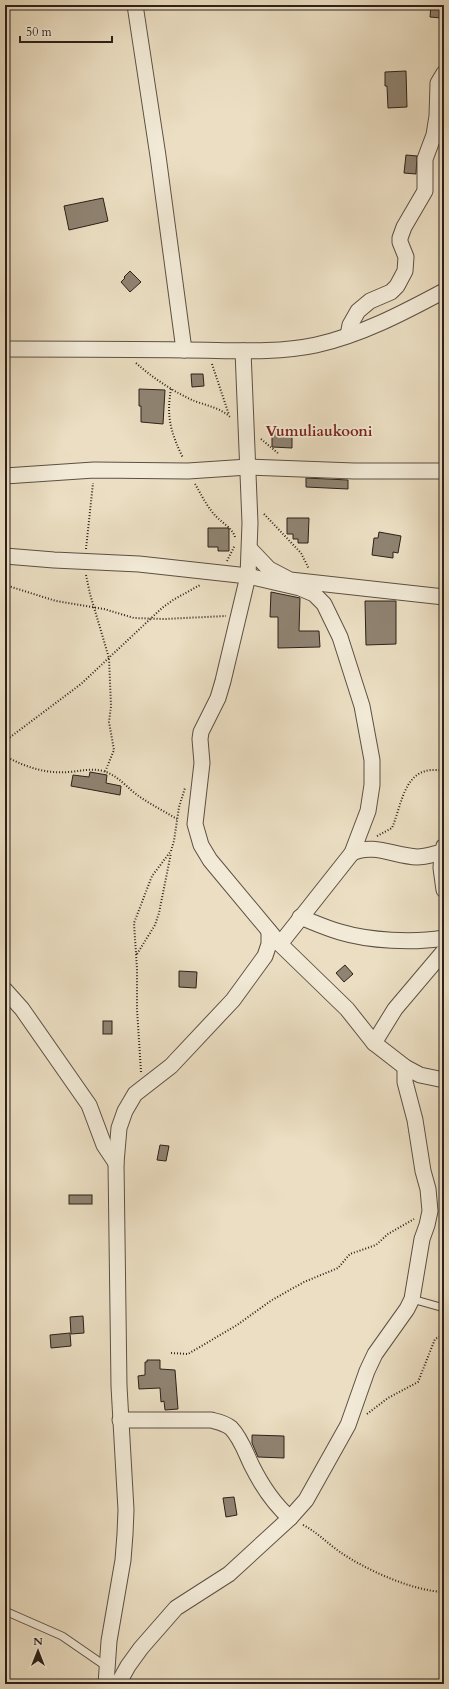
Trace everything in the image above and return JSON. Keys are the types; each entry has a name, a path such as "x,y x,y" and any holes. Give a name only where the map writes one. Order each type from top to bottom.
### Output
{"street":[{"path":"135,5 158,156 184,350"},
{"path":"348,335 350,325 358,311 370,301 391,292 398,286 403,275 406,256 400,242 400,238 404,227 425,191 425,159 434,135 437,116 438,83 444,73"},
{"path":"5,349 243,351 316,345 348,335 403,313 444,291"},
{"path":"243,351 250,500 250,549 248,576 218,698 201,732 200,739 202,763 195,824 201,845 210,860 268,931 347,1009 374,1043 405,1067 420,1075 444,1080"},
{"path":"5,476 94,470 188,471 248,467 354,471 444,472"},
{"path":"250,549 268,569 290,580 444,597"},
{"path":"5,556 139,564 248,576 294,587 314,594 324,604 340,637 362,706 372,760 372,785 368,811 356,851 300,917 280,944"},
{"path":"356,851 380,850 417,857 430,856 443,849"},
{"path":"443,849 442,868 444,890"},
{"path":"300,917 340,932 364,936 421,940 444,938"},
{"path":"106,1684 109,1641 123,1560 126,1510 120,1420 116,1163 118,1128 125,1111 135,1094 171,1066 233,1000 265,956 268,944 268,931"},
{"path":"374,1043 395,1009 444,951"},
{"path":"5,990 27,1015 89,1105 104,1144 116,1163"},
{"path":"118,1684 128,1666 141,1648 176,1608 229,1574 290,1518 306,1500 348,1424 367,1371 375,1354 407,1309 412,1299 422,1239 430,1211 428,1189 423,1172 415,1120 405,1082 405,1067"},
{"path":"120,1420 211,1420 224,1423 232,1429 240,1441 266,1491 276,1506 290,1518"}],"lane":[{"path":"412,1299 444,1308"},
{"path":"5,1612 62,1636 107,1667"}],"path":[{"path":"122,350 153,378 170,389 230,416 216,372 207,350"},
{"path":"170,389 168,414 170,425 188,471 208,506 220,521 231,529 236,538 236,544 222,573"},
{"path":"246,428 279,454"},
{"path":"94,470 89,530 84,561 90,594 109,658 111,700 109,722 114,750 105,772"},
{"path":"250,500 301,553 306,561 314,583"},
{"path":"5,741 81,684 150,619 173,600 203,583"},
{"path":"5,585 56,601 94,608 134,618 150,619 239,616"},
{"path":"5,756 30,768 42,771 69,772 88,770 105,772 118,779 140,797 177,819"},
{"path":"356,851 368,840 392,828 401,798 408,785 421,772 429,770 444,771"},
{"path":"136,955 155,925 159,913 177,819 187,782"},
{"path":"142,1089 134,923 152,876 171,851"},
{"path":"171,1353 188,1354 237,1325 272,1300 304,1282 338,1268 350,1254 376,1245 388,1234 430,1211"},
{"path":"348,1424 371,1412 388,1398 418,1382 435,1339 444,1334"},
{"path":"290,1518 314,1531 340,1552 374,1571 416,1587 444,1592"}],"building":[{"path":"431,5 443,6 442,18 430,17"},
{"path":"406,71 407,107 388,108 385,72"},
{"path":"406,155 417,156 416,174 404,173"},
{"path":"103,198 108,221 69,230 64,206"},
{"path":"130,271 141,282 130,292 121,282"},
{"path":"191,374 203,374 204,386 192,387"},
{"path":"139,389 165,390 163,424 141,422"},
{"path":"272,429 292,430 292,448 272,447"},
{"path":"306,478 348,480 348,489 306,487"},
{"path":"287,518 309,518 308,543 298,543 298,539 293,539 293,534 287,534"},
{"path":"208,528 229,528 229,551 218,551 218,547 208,547"},
{"path":"379,532 401,536 398,553 393,552 393,558 372,555 374,538 378,538"},
{"path":"271,592 300,598 299,631 319,631 320,647 278,648 278,617 270,617"},
{"path":"365,601 396,601 396,644 366,645"},
{"path":"90,772 107,775 106,783 121,786 120,795 71,786 73,775 89,777"},
{"path":"345,965 353,974 344,982 336,973"},
{"path":"179,971 197,972 196,988 179,987"},
{"path":"103,1021 112,1021 112,1034 103,1034"},
{"path":"160,1145 169,1146 166,1161 157,1160"},
{"path":"69,1195 92,1195 92,1204 69,1204"},
{"path":"83,1316 84,1333 71,1334 70,1317"},
{"path":"70,1333 71,1346 51,1348 50,1335"},
{"path":"147,1360 160,1360 160,1369 175,1370 178,1409 165,1410 164,1401 161,1402 160,1388 139,1389 138,1376 145,1375 145,1362 147,1362"},
{"path":"252,1435 284,1436 284,1458 258,1457 252,1443"},
{"path":"234,1497 237,1515 226,1517 223,1498"}],"district":[{"name":"Vumuliaukooni","path":"319,431"}]}
